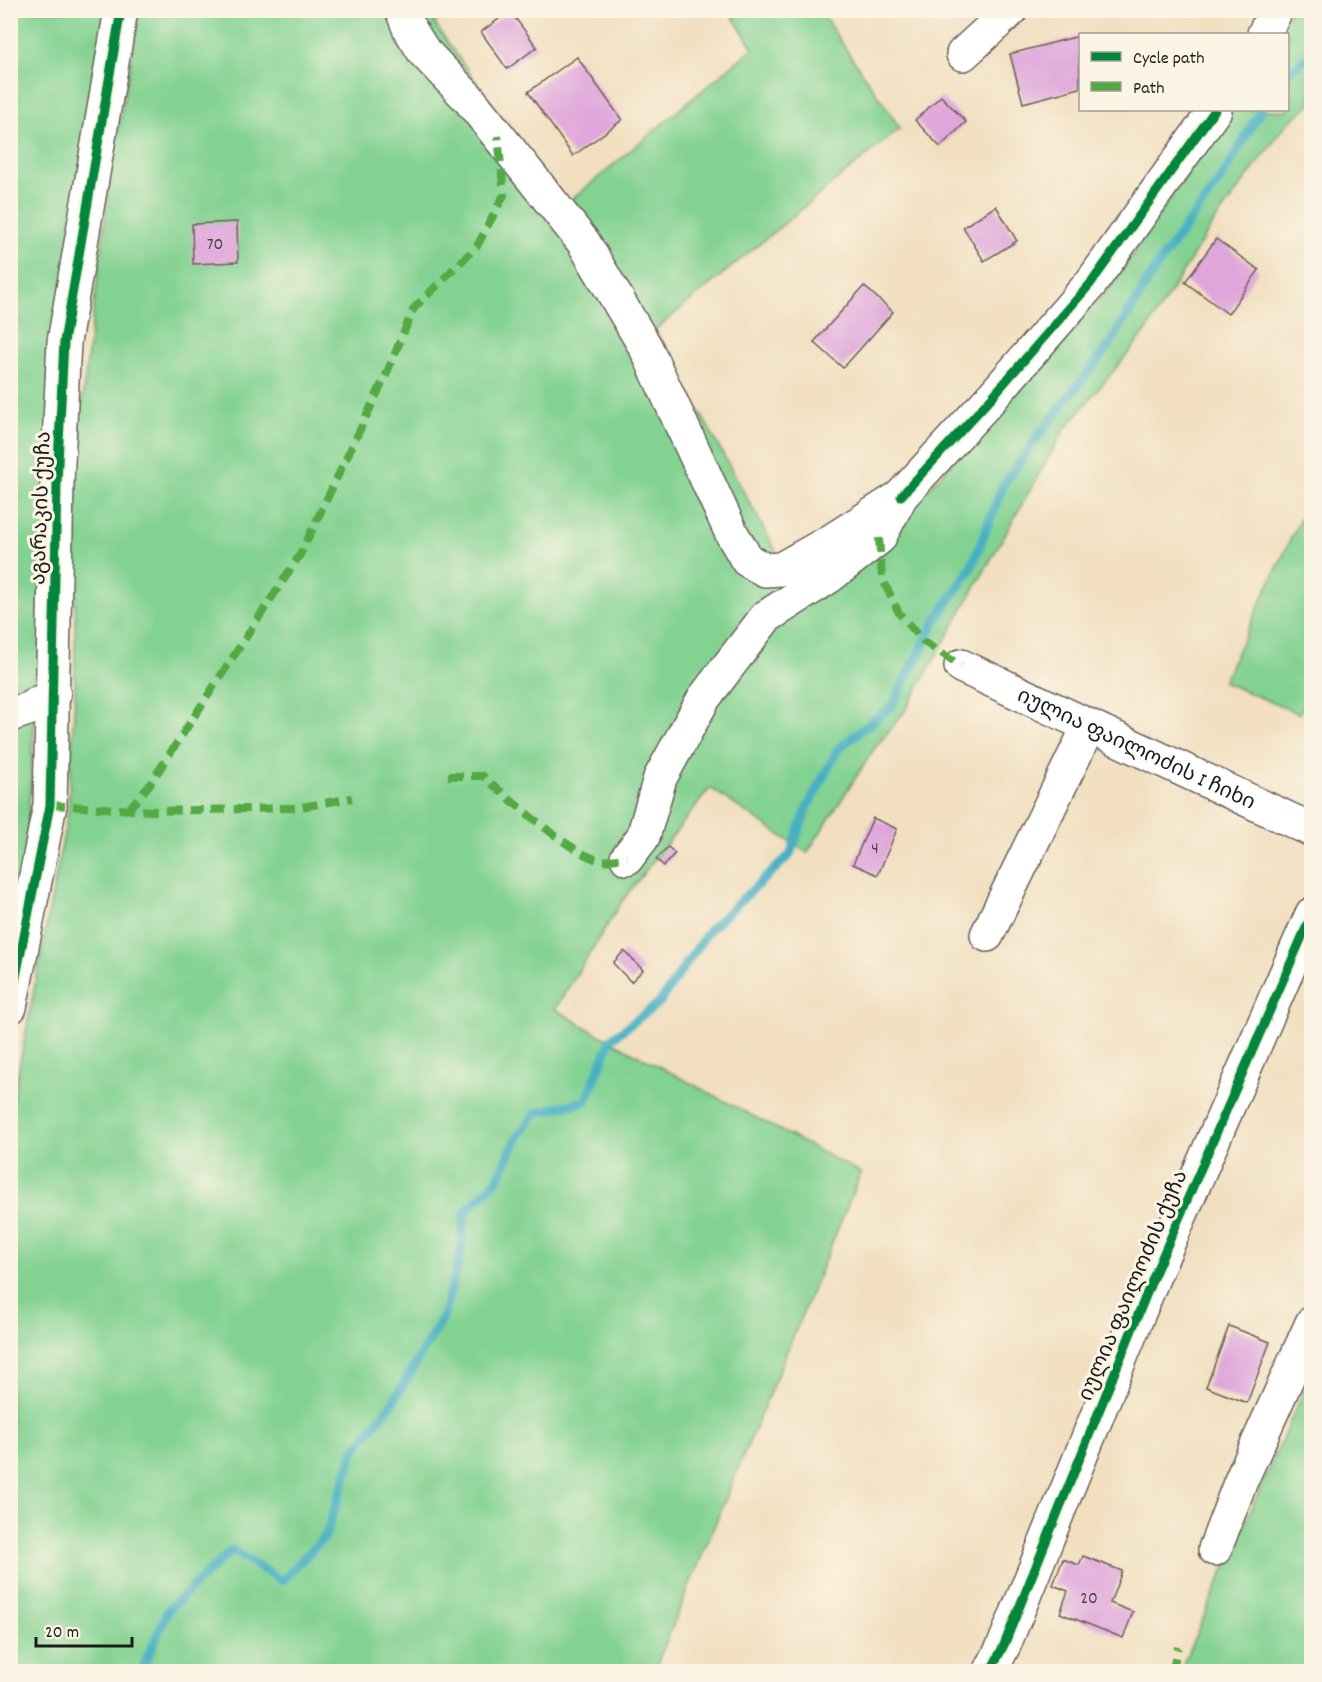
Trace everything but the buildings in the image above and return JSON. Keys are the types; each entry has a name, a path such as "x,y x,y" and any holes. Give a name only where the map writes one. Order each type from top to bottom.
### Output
{"street":[{"name":"აგარაკის ქუჩა","path":"10,1007 50,806 57,483 64,342 122,10"},
{"path":"402,10 409,28 424,52 469,99 584,243 646,348 732,534 747,560 765,570 781,569 831,541 901,496 992,398 1091,283 1214,111"},
{"path":"963,54 1011,10"},
{"path":"1264,33 1276,10"},
{"path":"627,858 643,837 660,778 704,698 766,617 830,576 879,538 901,496"},
{"name":"იულია ფაილოძის I ჩიხი","path":"961,666 1311,830"},
{"path":"10,716 54,694"},
{"path":"987,935 1089,726"},
{"name":"იულია ფაილოძის ქუჩა","path":"990,1671 1004,1645 1153,1278 1311,914"},
{"path":"1215,1549 1240,1483 1311,1323"}],"green space":[{"path":"11,11 105,11 35,714 23,895 11,943"},
{"path":"140,11 449,11 434,23 564,206 753,48 729,11 820,11 900,128 655,330 787,571 913,506 1112,285 1228,111 1289,111 1289,33 1278,33 1291,11 1311,11 1311,103 1286,125 1212,225 1145,333 1064,430 905,711 874,749 807,853 710,788 622,901 555,1009 592,1031 861,1173 654,1671 11,1672 11,1109 68,813 75,695 76,448 113,157"},
{"path":"1311,496 1311,690 1300,714 1223,682"},
{"path":"1311,1374 1311,1671 1181,1671 1183,1664"}],"waterway":[{"path":"1289,71 1312,54"},
{"path":"141,1672 168,1610 232,1550 282,1581 326,1535 354,1451 393,1402 443,1317 460,1255 465,1212 497,1180 516,1140 535,1113 586,1101 611,1039 660,1002 710,929 790,855 808,806 838,749 892,706 937,618 971,568 1004,484 1110,344 1159,263 1222,177 1260,111"}],"marked path":[{"path":"128,810 150,784 301,553 386,375 414,308 477,246 504,195 498,136"},
{"path":"879,538 882,578 899,613 924,642 961,666"},
{"path":"448,776 483,776 540,824 587,856 605,861 627,858"},
{"path":"50,805 153,811 296,808 352,798"},
{"path":"1172,1672 1178,1647"}],"cycle path":[{"path":"10,1007 50,805 57,483 64,342 121,10"},
{"path":"901,496 992,397 1091,283 1214,111"},
{"path":"990,1672 1004,1645 1153,1278 1312,914"}]}
